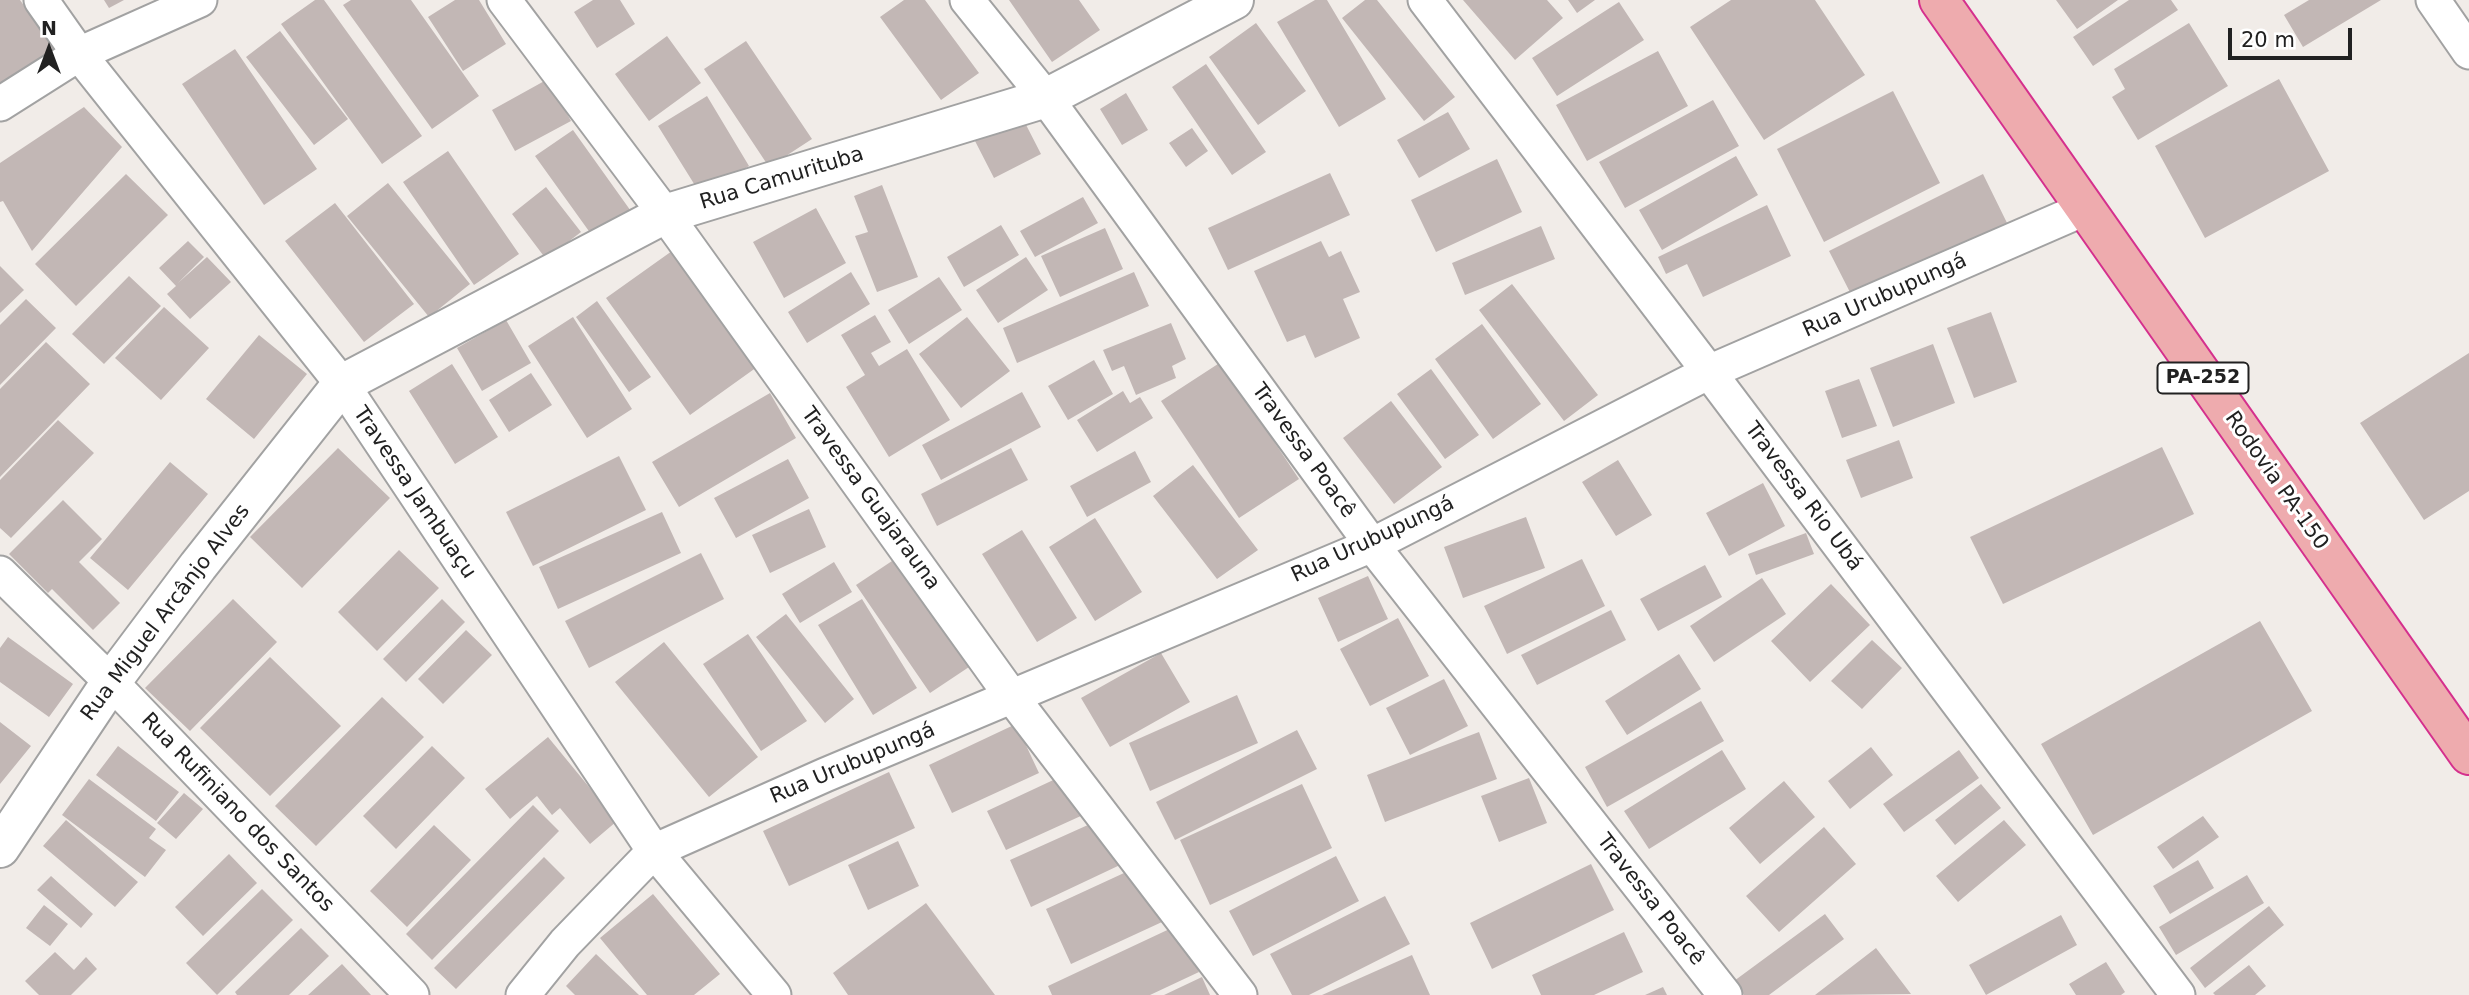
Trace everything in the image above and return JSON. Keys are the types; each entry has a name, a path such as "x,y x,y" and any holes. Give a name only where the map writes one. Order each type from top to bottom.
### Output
{"highway":[{"name":"Rodovia PA-150","path":"1939,0 2469,755"}],"street":[{"name":"Travessa Jambuaçu","path":"41,0 79,54 342,384 653,851 774,995"},
{"path":"0,104 79,54 200,0"},
{"name":"Travessa Guajarauna","path":"504,0 665,214 1012,697 1240,995"},
{"name":"Travessa Poacê","path":"967,0 1046,98 1372,545 1725,995"},
{"name":"Rua Camurituba","path":"342,384 665,214 1046,98 1234,0"},
{"name":"Travessa Rio Ubá","path":"1425,0 2178,995"},
{"path":"2433,0 2469,52"},
{"name":"Rua Urubupungá","path":"653,851 825,775 1372,545 1709,372 2084,209"},
{"name":"Rua Miguel Arcânjo Alves","path":"0,848 111,681 342,384"},
{"name":"Rua Rufiniano dos Santos","path":"0,573 111,681 412,995"},
{"path":"523,995 565,943 653,851"}],"building":[{"path":"0,0 20,0 54,48 0,86"},
{"path":"104,0 124,0 109,8"},
{"path":"315,0 324,0 422,136 382,164 281,24"},
{"path":"351,0 411,0 479,96 432,129 343,5"},
{"path":"455,0 479,0 506,44 463,71 428,17"},
{"path":"593,0 620,0 635,24 597,48 574,12"},
{"path":"904,0 925,0 979,73 941,100 880,17"},
{"path":"1009,0 1079,0 1100,30 1052,62"},
{"path":"1315,0 1327,0 1386,99 1339,127 1277,22"},
{"path":"1365,0 1377,0 1455,97 1424,121 1342,18"},
{"path":"1463,0 1547,0 1563,18 1515,60"},
{"path":"1568,0 1595,0 1577,13"},
{"path":"1731,0 1815,0 1865,75 1764,140 1690,27"},
{"path":"2056,0 2118,0 2077,29"},
{"path":"2129,0 2171,0 2178,10 2093,66 2073,37"},
{"path":"2309,0 2381,0 2303,47 2284,15"},
{"path":"1619,2 1644,40 1557,96 1532,58"},
{"path":"1256,23 1306,91 1258,125 1209,57"},
{"path":"2189,23 2228,86 2138,140 2112,97 2125,89 2114,69"},
{"path":"280,31 348,119 314,145 246,57"},
{"path":"667,36 701,83 649,121 615,74"},
{"path":"746,41 812,139 769,167 704,69"},
{"path":"235,49 317,169 264,205 182,84"},
{"path":"1658,51 1688,106 1587,161 1556,105"},
{"path":"1206,64 1266,152 1232,175 1172,87"},
{"path":"548,79 571,121 515,151 492,110"},
{"path":"2279,79 2329,171 2205,238 2155,146"},
{"path":"1893,91 1940,183 1824,242 1777,149"},
{"path":"1126,93 1148,130 1122,145 1100,109"},
{"path":"707,96 749,166 701,195 658,126"},
{"path":"1713,100 1739,146 1625,208 1599,162"},
{"path":"84,107 122,147 32,251 3,201 0,202 0,163"},
{"path":"1448,112 1470,149 1419,178 1397,140"},
{"path":"1022,117 1041,154 994,178 975,141"},
{"path":"1192,128 1208,151 1186,167 1169,143"},
{"path":"573,130 633,214 596,241 535,156"},
{"path":"448,151 519,254 474,285 403,182"},
{"path":"1736,156 1758,195 1662,250 1639,210"},
{"path":"1497,159 1522,212 1436,252 1411,200"},
{"path":"1330,173 1350,215 1228,270 1208,228"},
{"path":"126,174 168,215 76,306 35,264"},
{"path":"1983,174 2009,227 1856,304 1829,251"},
{"path":"388,183 470,284 429,317 347,216"},
{"path":"882,185 918,277 877,292 855,236 868,232 854,196"},
{"path":"546,187 581,232 546,259 512,214"},
{"path":"1083,197 1098,223 1035,257 1020,231"},
{"path":"335,203 414,304 364,342 285,241"},
{"path":"1767,205 1791,256 1703,297 1687,264 1666,274 1658,257"},
{"path":"816,208 846,263 784,298 753,242"},
{"path":"1001,225 1019,255 964,287 947,257"},
{"path":"1541,226 1555,259 1465,295 1452,263"},
{"path":"1105,228 1123,269 1060,297 1041,256"},
{"path":"188,241 204,257 178,283 207,257 231,282 190,319 167,294 176,286 159,268"},
{"path":"1321,241 1329,257 1341,251 1360,292 1343,299 1360,338 1315,358 1305,335 1287,342 1254,271"},
{"path":"672,251 757,367 690,415 606,298"},
{"path":"1026,257 1048,290 998,323 976,290"},
{"path":"0,266 24,290 0,313"},
{"path":"851,272 870,304 807,343 788,312"},
{"path":"1134,272 1149,306 1017,363 1003,328"},
{"path":"129,276 161,306 104,364 72,334"},
{"path":"939,277 962,310 909,344 888,310"},
{"path":"1512,284 1598,395 1564,421 1479,310"},
{"path":"26,299 56,328 0,385 0,325"},
{"path":"597,301 651,377 629,392 576,317"},
{"path":"164,307 209,348 161,400 115,358"},
{"path":"1991,312 2017,382 1974,398 1947,328"},
{"path":"875,315 891,342 871,353 879,366 907,349 950,420 889,457 846,387 865,375 841,335"},
{"path":"573,317 632,409 587,438 528,346"},
{"path":"967,317 1010,371 961,408 919,354"},
{"path":"506,320 531,363 482,391 457,348"},
{"path":"1171,323 1186,359 1172,366 1176,378 1136,395 1124,366 1112,371 1103,350"},
{"path":"1482,324 1541,404 1493,439 1435,359"},
{"path":"259,335 307,374 254,439 206,399"},
{"path":"46,342 90,384 0,477 0,389"},
{"path":"1933,344 1955,403 1893,427 1870,368"},
{"path":"2469,353 2469,491 2424,520 2360,423"},
{"path":"1094,360 1113,394 1068,420 1048,386"},
{"path":"1221,362 1299,479 1239,518 1161,401"},
{"path":"452,364 498,437 455,464 409,391"},
{"path":"1431,369 1479,435 1445,459 1397,394"},
{"path":"531,373 552,405 509,432 489,400"},
{"path":"1859,379 1877,426 1842,438 1825,391"},
{"path":"1123,391 1130,403 1140,397 1153,418 1097,452 1077,420"},
{"path":"1022,392 1041,427 941,480 922,445"},
{"path":"770,393 796,438 679,507 652,462"},
{"path":"1391,401 1442,467 1394,504 1343,438"},
{"path":"58,420 94,453 11,538 0,528 0,480"},
{"path":"1899,440 1913,478 1861,498 1846,460"},
{"path":"2162,447 2194,514 2003,604 1970,537"},
{"path":"338,448 390,498 302,588 250,537"},
{"path":"1011,448 1028,480 937,526 921,494"},
{"path":"1135,451 1151,482 1087,517 1070,486"},
{"path":"619,456 646,510 533,566 506,512"},
{"path":"788,459 809,498 736,538 714,498"},
{"path":"1618,460 1652,515 1616,536 1582,482"},
{"path":"170,462 208,494 128,590 90,558"},
{"path":"1193,465 1258,550 1217,579 1153,496"},
{"path":"1763,483 1785,526 1729,556 1706,513"},
{"path":"63,500 102,539 79,562 120,603 93,630 52,589 48,593 9,554"},
{"path":"809,509 826,547 770,573 752,535"},
{"path":"662,512 681,553 558,609 539,567"},
{"path":"1526,517 1545,568 1463,598 1444,547"},
{"path":"1095,518 1142,592 1095,621 1049,547"},
{"path":"1022,530 1077,618 1037,642 982,554"},
{"path":"1806,533 1814,554 1756,575 1748,554"},
{"path":"399,550 439,588 377,651 338,612"},
{"path":"701,553 724,599 589,668 565,621"},
{"path":"904,553 978,661 930,693 856,585"},
{"path":"1582,559 1605,606 1507,654 1484,606"},
{"path":"834,562 852,592 800,623 782,594"},
{"path":"1705,565 1722,597 1658,631 1640,599"},
{"path":"1368,576 1388,619 1338,642 1318,598"},
{"path":"1762,578 1786,614 1714,662 1690,626"},
{"path":"1831,584 1870,625 1810,682 1771,641"},
{"path":"233,599 277,642 190,731 145,688"},
{"path":"442,599 465,622 406,682 383,659"},
{"path":"862,599 917,688 873,715 818,625"},
{"path":"1611,610 1626,640 1537,685 1521,655"},
{"path":"786,614 854,699 825,723 756,637"},
{"path":"1398,618 1429,676 1370,706 1340,649"},
{"path":"2260,621 2312,711 2093,835 2041,744"},
{"path":"466,630 492,655 443,704 418,679"},
{"path":"748,634 807,721 761,751 703,664"},
{"path":"8,637 73,684 49,717 0,682 0,648"},
{"path":"1872,640 1902,668 1862,709 1831,681"},
{"path":"664,642 758,757 709,797 615,682"},
{"path":"1161,653 1190,702 1110,747 1081,698"},
{"path":"1679,654 1701,689 1627,735 1605,701"},
{"path":"270,657 341,726 270,796 200,728"},
{"path":"1444,679 1468,726 1410,755 1386,708"},
{"path":"1237,695 1258,743 1150,791 1129,743"},
{"path":"382,697 424,737 316,846 275,806"},
{"path":"1701,701 1724,741 1607,807 1585,767"},
{"path":"0,722 31,746 0,784"},
{"path":"1016,724 1039,773 952,813 929,765"},
{"path":"1297,730 1317,769 1175,840 1156,802"},
{"path":"1479,732 1497,779 1385,822 1367,775"},
{"path":"548,737 617,821 590,844 560,808 552,815 537,796 510,819 485,789"},
{"path":"118,746 179,792 156,821 96,775"},
{"path":"432,746 465,778 396,849 363,816"},
{"path":"1871,747 1893,775 1850,809 1828,781"},
{"path":"1722,750 1746,789 1649,849 1624,811"},
{"path":"1959,750 1979,778 1904,832 1883,804"},
{"path":"889,772 915,828 789,886 763,831"},
{"path":"1064,775 1083,815 1006,850 987,811"},
{"path":"1529,778 1547,823 1499,842 1481,796"},
{"path":"89,779 156,829 149,838 166,850 145,877 62,815"},
{"path":"1784,781 1815,817 1760,864 1729,828"},
{"path":"1302,784 1332,848 1210,905 1180,840"},
{"path":"1981,784 2001,808 1955,845 1935,820"},
{"path":"184,793 203,809 176,839 157,823"},
{"path":"533,805 559,831 432,960 406,934"},
{"path":"2203,816 2219,837 2173,869 2157,847"},
{"path":"66,820 138,882 115,907 43,846"},
{"path":"1099,820 1120,865 1031,907 1010,860"},
{"path":"2004,820 2026,845 1958,902 1936,876"},
{"path":"434,825 471,860 407,927 370,891"},
{"path":"1824,827 1856,864 1779,932 1746,896"},
{"path":"898,841 919,886 868,910 848,865"},
{"path":"229,854 257,883 203,936 175,907"},
{"path":"1336,856 1359,901 1253,956 1229,911"},
{"path":"544,857 565,878 456,989 434,968"},
{"path":"2198,860 2214,888 2170,914 2153,886"},
{"path":"1591,864 1614,910 1492,969 1470,923"},
{"path":"1137,867 1162,922 1071,964 1046,909"},
{"path":"2247,875 2264,903 2176,955 2159,927"},
{"path":"51,876 93,914 81,928 37,890"},
{"path":"262,889 293,920 217,995 186,963"},
{"path":"653,894 720,974 694,995 647,995 600,938"},
{"path":"1385,896 1410,944 1309,995 1292,995 1270,954"},
{"path":"926,903 995,995 848,995 833,973"},
{"path":"44,905 68,924 50,946 26,928"},
{"path":"2269,906 2284,925 2205,988 2190,968"},
{"path":"1825,914 1844,939 1769,995 1744,995 1734,981"},
{"path":"2061,915 2077,945 1986,995 1969,965"},
{"path":"1178,925 1199,972 1150,995 1052,995 1048,986"},
{"path":"301,928 329,956 289,995 237,995 235,992"},
{"path":"1624,932 1643,972 1594,995 1541,995 1532,975"},
{"path":"1876,948 1911,994 1815,995"},
{"path":"55,952 74,970 86,957 97,969 71,995 39,995 25,981"},
{"path":"596,954 639,995 575,995 566,986"},
{"path":"1412,955 1430,995 1322,995"},
{"path":"2106,962 2125,992 2121,995 2076,995 2069,984"},
{"path":"342,964 371,995 308,995"},
{"path":"2249,965 2266,986 2255,995 2213,993"},
{"path":"1202,977 1210,995 1164,995"},
{"path":"1663,987 1667,995 1645,995"}]}
